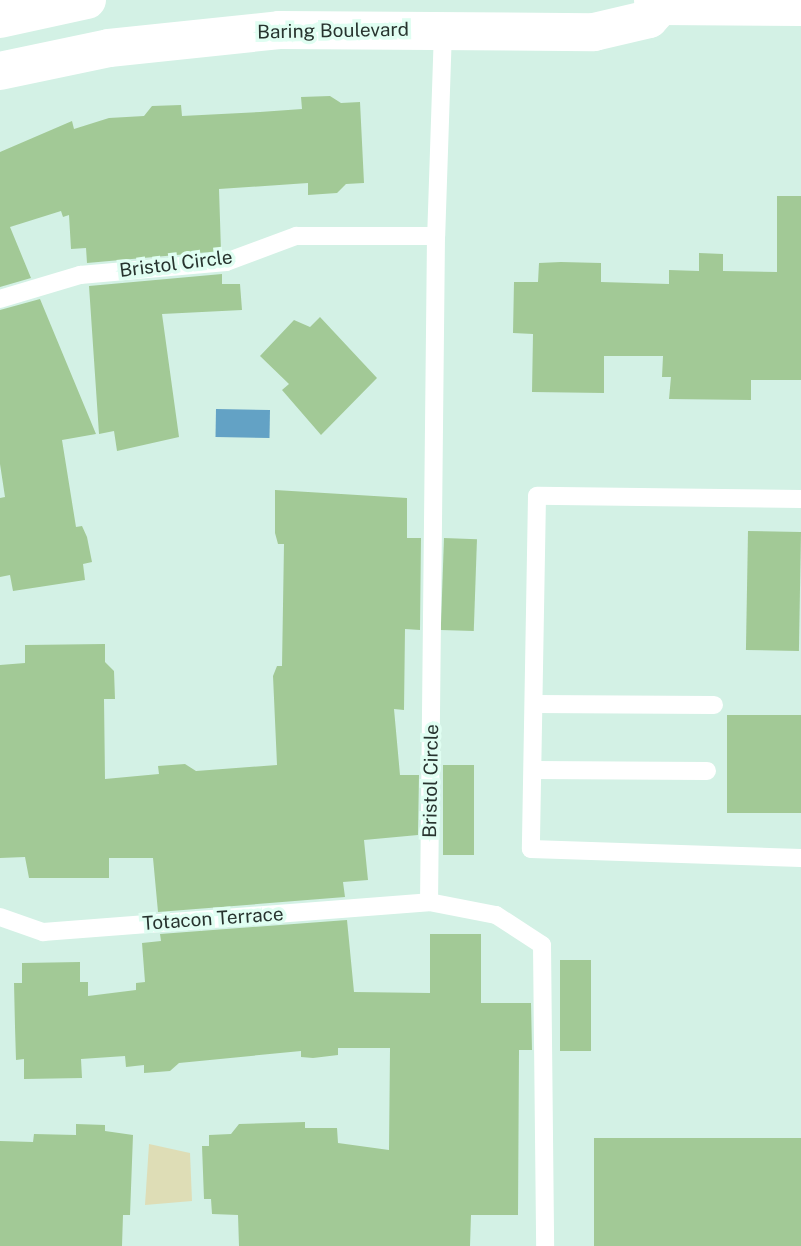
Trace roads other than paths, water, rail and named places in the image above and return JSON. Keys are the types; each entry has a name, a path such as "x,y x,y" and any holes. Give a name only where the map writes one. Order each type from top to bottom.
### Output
{"main road":[{"path":"0,19 87,0"},
{"name":"Baring Boulevard","path":"0,71 109,48 195,37 444,15 594,32 649,19 657,3 801,7"}],"lane":[{"name":"Bristol Circle","path":"429,902 436,236 444,15"},
{"name":"Bristol Circle","path":"0,299 79,275 226,262 296,236 436,236"},
{"path":"801,499 537,496 531,849 801,858"},
{"path":"534,704 715,705"},
{"path":"533,770 707,771"},
{"name":"Totacon Terrace","path":"0,917 43,932 429,902"},
{"path":"429,902 496,915 542,945 545,1246"}],"water":[{"path":"216,409 270,410 270,438 216,437"}]}
